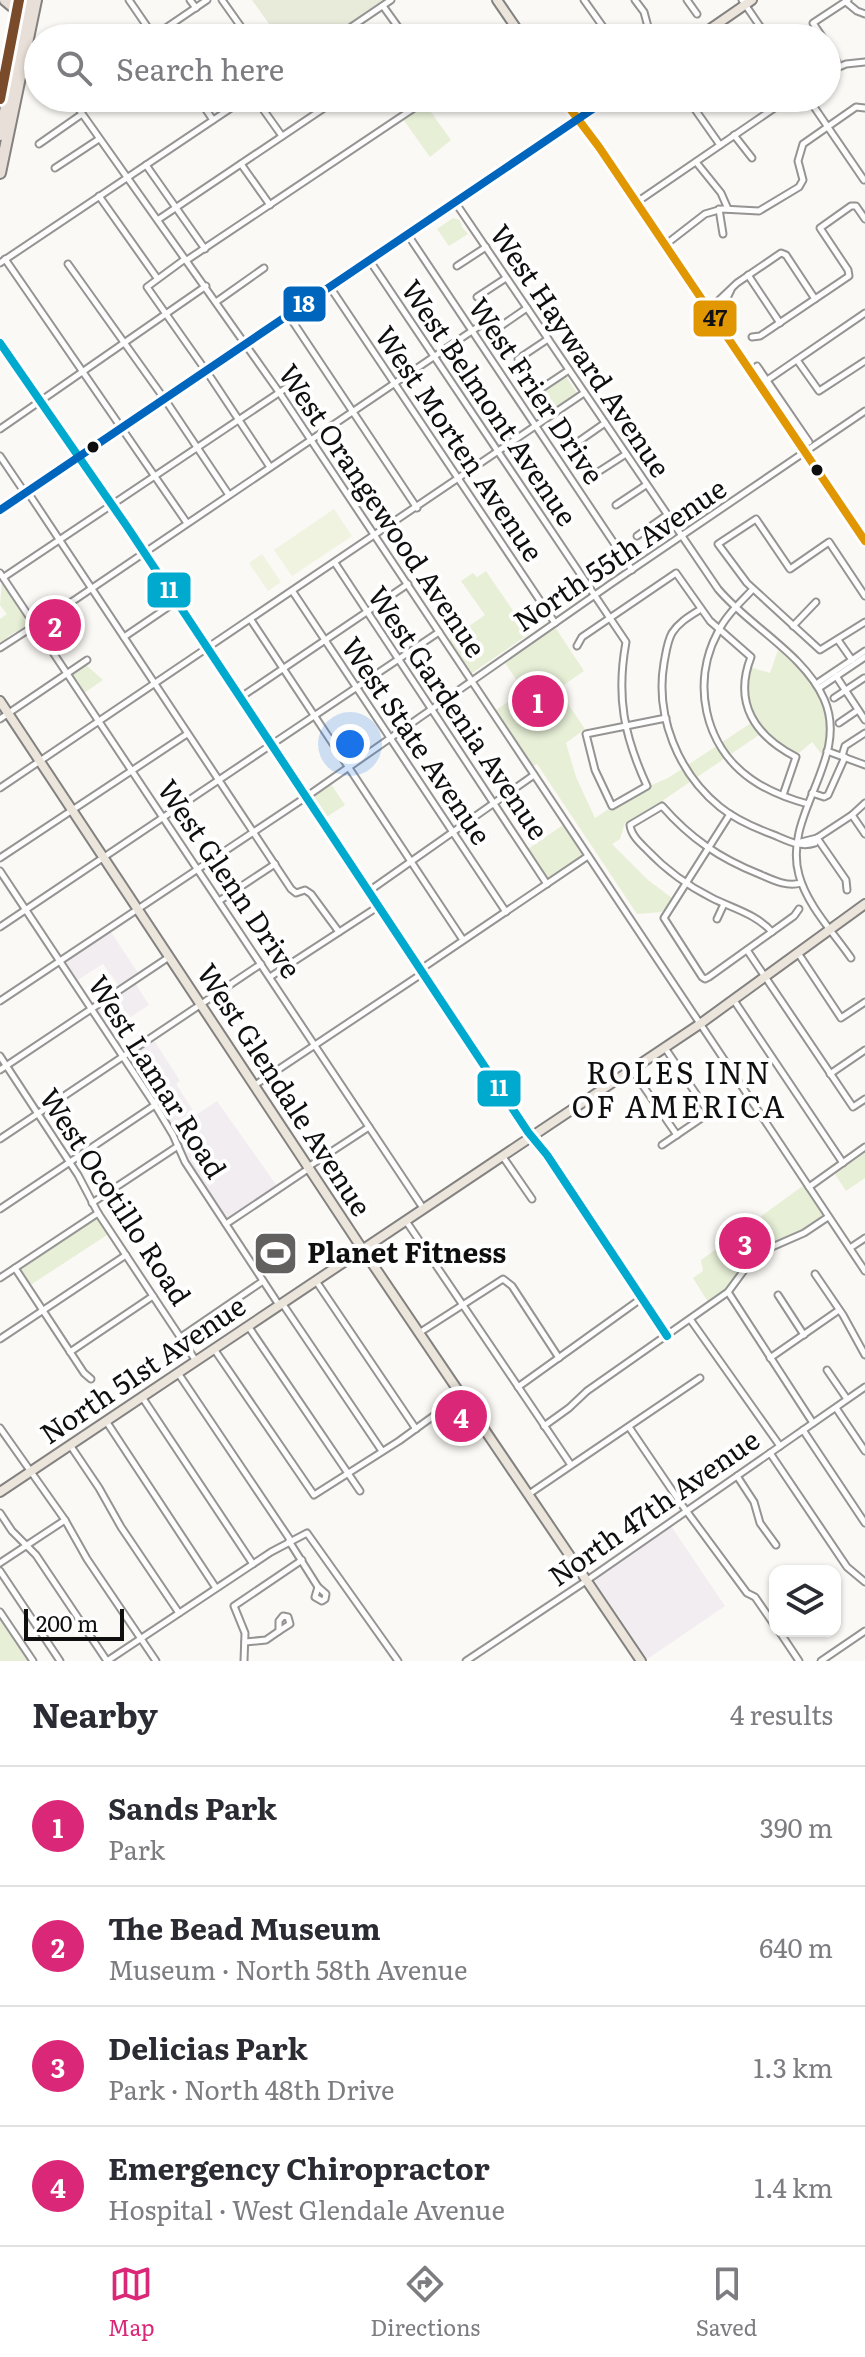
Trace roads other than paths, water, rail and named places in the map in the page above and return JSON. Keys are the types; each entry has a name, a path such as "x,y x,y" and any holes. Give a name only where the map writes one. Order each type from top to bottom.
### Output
{"highway":[{"path":"5,0 17,10 23,8 28,0"},
{"path":"0,135 28,0"},
{"path":"30,24 36,0"},
{"path":"32,17 32,24"},
{"path":"23,27 24,32"},
{"path":"23,59 24,41"},
{"path":"0,173 24,54"},
{"path":"14,105 19,97 24,73"}],"main road":[{"path":"497,0 513,24"},
{"path":"716,24 747,2"},
{"path":"573,112 708,309 763,382 805,453 865,541"},
{"path":"578,112 579,119"},
{"path":"0,510 589,112"},
{"name":"West Glendale Avenue","path":"0,701 4,716 40,762 641,1661"},
{"name":"North 51st Avenue","path":"0,1492 700,1024 865,905"}],"street":[{"path":"5,0 23,27"},
{"path":"129,0 146,24"},
{"path":"190,0 196,8"},
{"path":"173,24 207,0"},
{"path":"222,0 239,24"},
{"path":"356,24 391,0"},
{"path":"584,0 601,24"},
{"path":"635,0 644,12 647,24"},
{"path":"687,0 697,14"},
{"path":"814,24 846,0 865,14"},
{"path":"747,2 760,24"},
{"path":"383,6 396,24"},
{"path":"841,65 865,62"},
{"path":"665,245 699,218 719,209 759,211 799,187 803,180 798,161 805,142 856,107 865,108"},
{"path":"208,112 213,120"},
{"path":"187,523 84,371 2,261 225,112"},
{"path":"265,112 282,136"},
{"path":"159,219 318,112"},
{"path":"270,467 147,287 408,112"},
{"path":"697,112 720,145"},
{"path":"636,202 768,112"},
{"path":"818,112 864,180"},
{"path":"39,144 82,114"},
{"name":"West Orangewood Avenue","path":"82,114 279,392 865,1271"},
{"path":"734,135 752,158"},
{"path":"55,168 99,139"},
{"path":"696,162 721,193 728,209"},
{"path":"241,164 270,205"},
{"path":"146,165 205,249"},
{"path":"99,196 157,278"},
{"name":"West Hayward Avenue","path":"455,202 718,589 798,663 817,686 826,704 831,732 796,843 796,859 801,883 851,958"},
{"path":"752,337 760,336 849,274 820,228 854,206 865,219"},
{"path":"719,209 723,234"},
{"name":"West Frier Drive","path":"408,234 632,570"},
{"path":"457,266 486,247"},
{"path":"708,309 725,302 734,286 783,253 815,299"},
{"name":"West Belmont Avenue","path":"370,261 626,642 621,699 624,725 647,786 612,806 595,770 586,734 624,725"},
{"path":"68,264 229,495"},
{"path":"216,302 264,268"},
{"path":"748,275 780,323"},
{"path":"477,297 506,278"},
{"path":"0,429 206,286"},
{"name":"West Morten Avenue","path":"330,287 555,623"},
{"path":"498,328 527,308"},
{"path":"763,382 865,313"},
{"path":"289,315 417,508"},
{"path":"0,648 491,318"},
{"path":"518,359 548,339"},
{"path":"1,346 112,504 667,1336"},
{"path":"797,360 819,391 865,361"},
{"path":"757,366 763,382 809,442"},
{"path":"539,390 569,370"},
{"path":"2,575 301,378"},
{"path":"0,788 584,393"},
{"name":"North 55th Avenue","path":"0,1001 306,797 865,411"},
{"path":"575,444 605,423"},
{"path":"595,474 626,454"},
{"path":"0,456 31,497 294,892 305,890 311,894 339,932"},
{"path":"616,505 646,485"},
{"path":"637,536 667,515"},
{"path":"865,596 829,542 790,569 756,519 718,544 738,574 820,650 865,622"},
{"name":"West Gardenia Avenue","path":"335,563 547,884"},
{"path":"577,646 582,637 676,573 701,609 751,657 745,687 748,709 770,742 796,757 783,795"},
{"name":"West Glenn Drive","path":"2,575 423,1208"},
{"path":"241,697 408,584"},
{"path":"753,589 719,629 708,651 702,680 704,704 721,748 741,771 752,780 808,804"},
{"name":"West State Avenue","path":"293,592 506,912"},
{"path":"124,637 177,601"},
{"path":"793,626 816,602"},
{"path":"701,609 681,623 669,640 662,685 666,718 676,750 686,769 707,794 730,814 758,829 807,846 865,803"},
{"path":"251,620 463,940"},
{"path":"0,927 439,632"},
{"path":"838,640 853,662"},
{"path":"817,686 836,676 865,651"},
{"path":"817,686 865,657"},
{"path":"4,716 87,660"},
{"path":"836,676 865,720"},
{"path":"834,698 864,678"},
{"path":"839,723 861,711"},
{"path":"624,725 666,718"},
{"path":"812,793 824,797 830,794 845,746 865,733"},
{"path":"0,858 187,734"},
{"path":"827,751 865,765"},
{"path":"369,891 534,775"},
{"path":"772,932 752,915 686,884 655,859 629,828 662,806 683,829 731,863 789,885 801,883"},
{"path":"730,814 664,918 705,979 794,916 799,909"},
{"path":"852,815 865,834"},
{"path":"817,838 846,880 847,890"},
{"path":"255,1085 588,856"},
{"path":"219,901 275,864"},
{"name":"West Lamar Road","path":"0,871 155,1105 185,1162 263,1281 382,1451"},
{"path":"717,919 724,904"},
{"path":"270,977 379,906"},
{"path":"747,950 853,1107 865,1099"},
{"path":"798,953 841,1018 865,1002"},
{"path":"0,1070 170,957"},
{"path":"0,1139 261,964"},
{"path":"733,999 843,1163"},
{"path":"662,1145 709,1113 664,1047"},
{"path":"830,1074 865,1050"},
{"name":"West Ocotillo Road","path":"0,1056 70,1162 98,1213 196,1361"},
{"path":"632,1069 677,1135"},
{"path":"0,1209 155,1105"},
{"path":"226,1224 369,1127"},
{"path":"92,1203 178,1146"},
{"path":"809,1187 865,1147"},
{"path":"503,1156 532,1199"},
{"path":"0,1278 98,1213"},
{"path":"544,1426 587,1391 728,1292 756,1254 804,1233 828,1217"},
{"path":"406,1221 571,1465"},
{"path":"850,1248 865,1238"},
{"path":"0,1339 126,1255"},
{"path":"15,1268 91,1379"},
{"path":"815,1274 865,1355"},
{"path":"419,1333 503,1279 512,1286 559,1358"},
{"path":"181,1337 263,1281"},
{"path":"316,1281 416,1429"},
{"path":"728,1292 813,1423"},
{"path":"778,1295 804,1335"},
{"path":"70,1352 153,1296"},
{"path":"518,1387 642,1298"},
{"path":"770,1358 839,1310"},
{"path":"690,1319 780,1446"},
{"path":"248,1326 360,1491"},
{"path":"214,1349 314,1495 461,1396"},
{"path":"827,1370 847,1400"},
{"path":"178,1373 318,1587"},
{"path":"528,1495 700,1378"},
{"name":"North 47th Avenue","path":"466,1661 865,1387"},
{"path":"142,1397 253,1564"},
{"path":"836,1408 865,1451"},
{"path":"106,1421 216,1588"},
{"path":"629,1427 747,1593 755,1597 769,1617"},
{"path":"0,1428 65,1520 87,1559 156,1661"},
{"path":"803,1430 865,1523"},
{"path":"859,1442 865,1438"},
{"path":"70,1445 179,1613"},
{"path":"770,1453 847,1567 862,1583"},
{"path":"737,1476 754,1502 760,1523 776,1545"},
{"path":"0,1513 12,1531 36,1555 107,1661 253,1564 307,1533 398,1661"},
{"path":"0,1563 65,1520"},
{"path":"244,1661 243,1626 234,1606 302,1560"},
{"path":"0,1571 60,1661"},
{"path":"0,1612 33,1661"},
{"path":"245,1642 266,1640 279,1631"},
{"path":"821,1661 865,1631"},
{"path":"783,1637 799,1661"}],"place":[{"name":"The Bead Museum","path":"55,625"},
{"name":"Sands Park","path":"538,701"},
{"name":"Delicias Park","path":"745,1243"},
{"name":"Planet Fitness","path":"276,1253"},
{"name":"Emergency Chiropractor","path":"461,1416"}],"district":[{"name":"ROLES INN OF AMERICA","path":"679,1091"}]}
